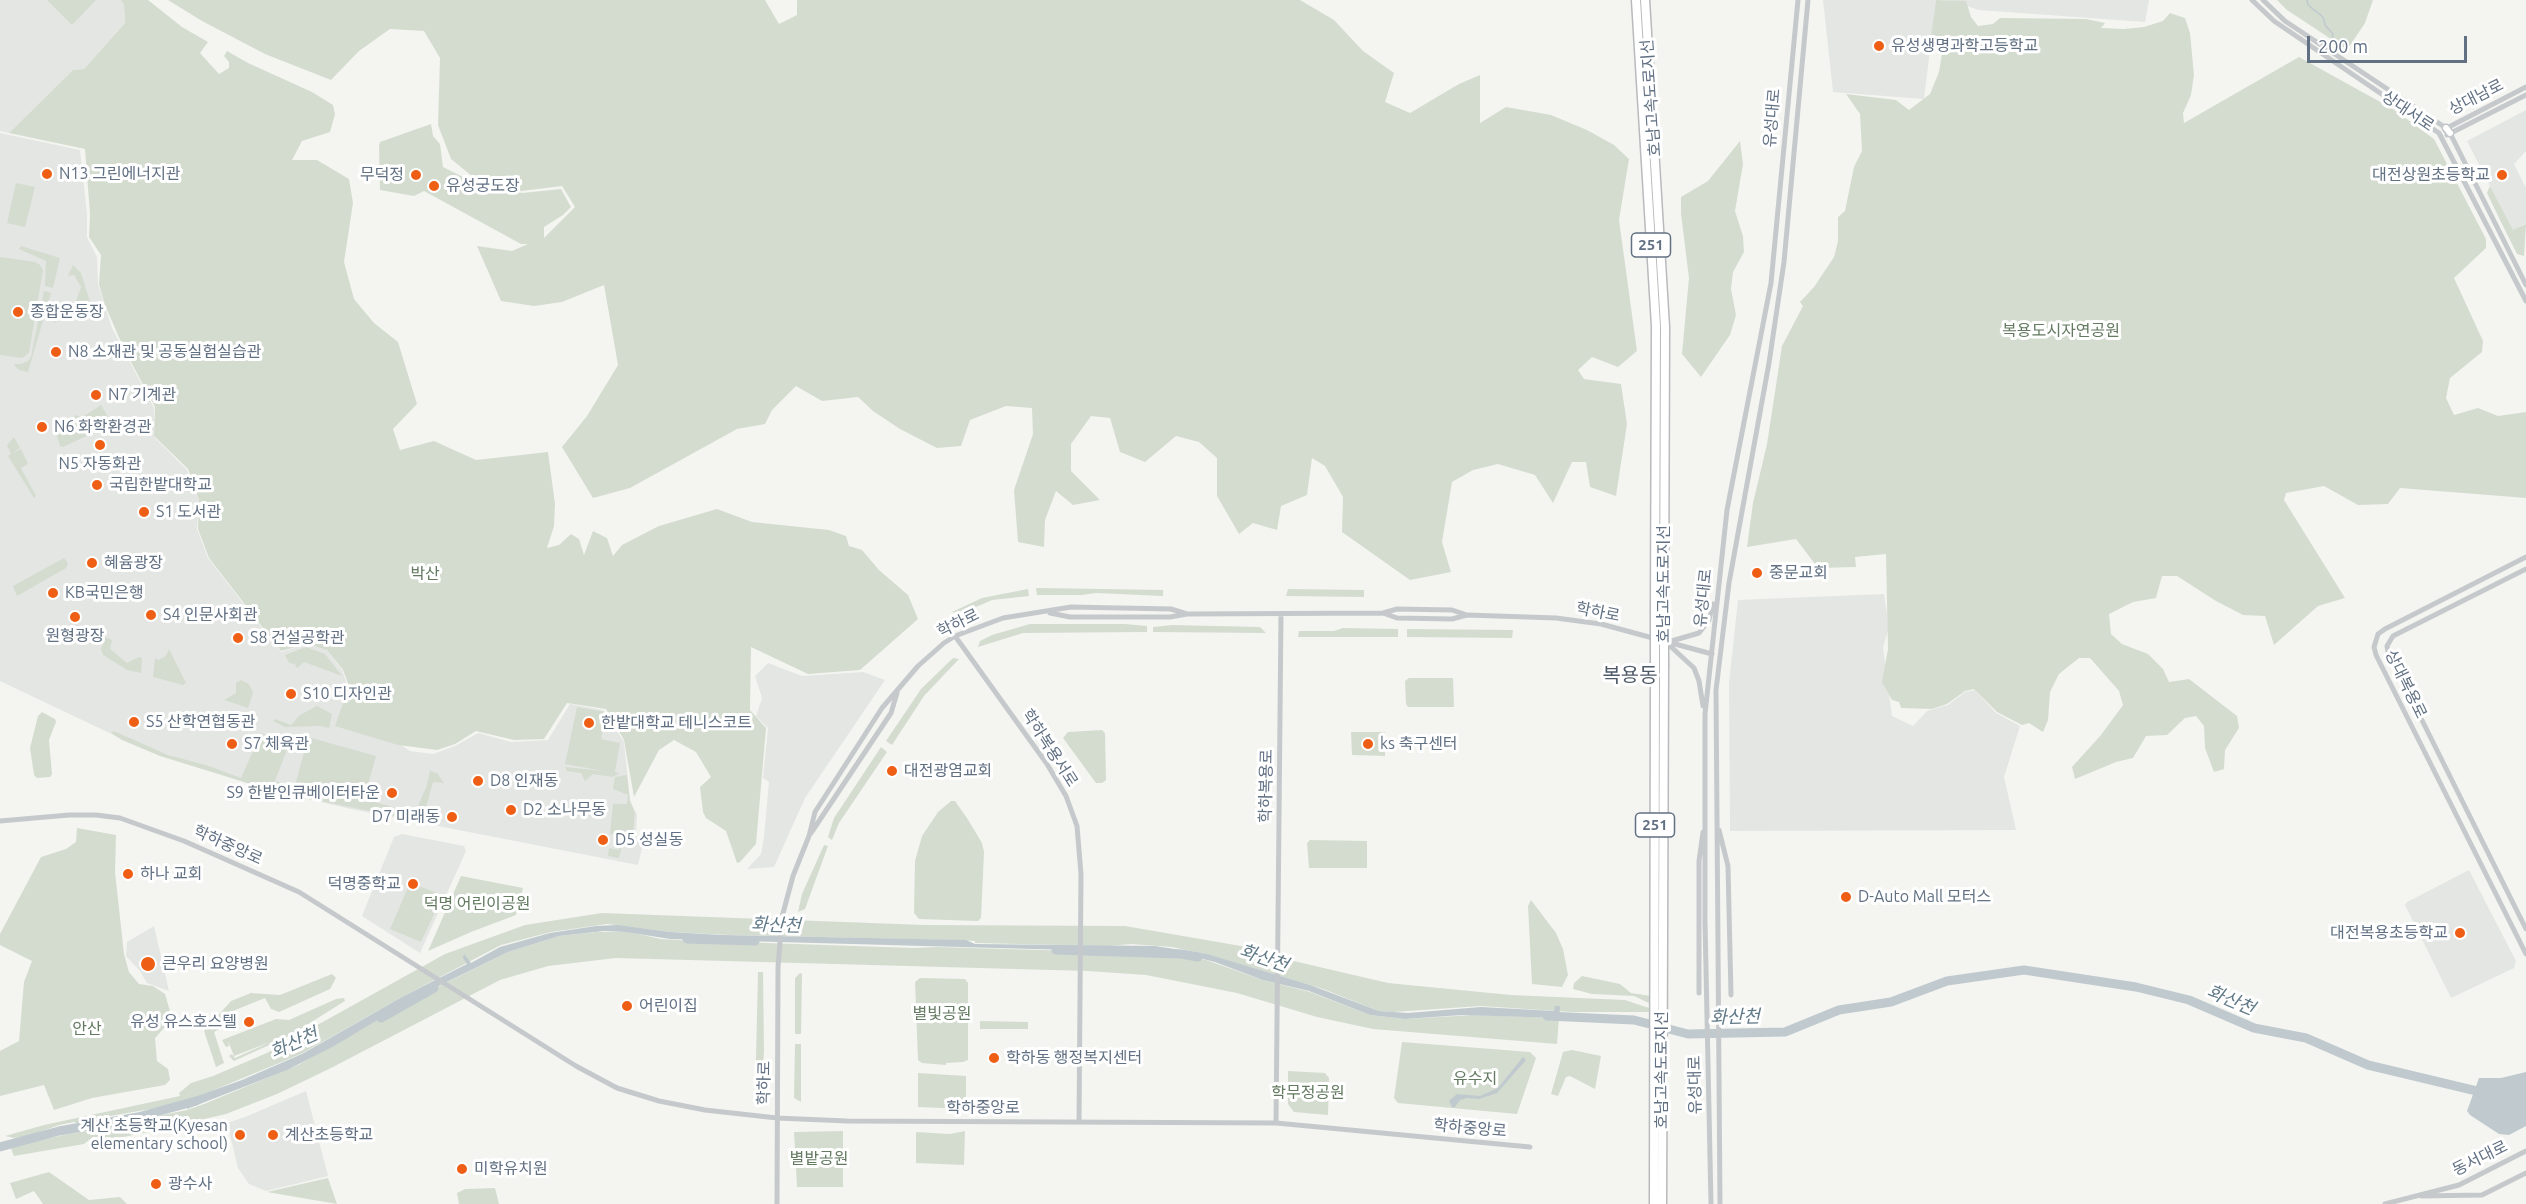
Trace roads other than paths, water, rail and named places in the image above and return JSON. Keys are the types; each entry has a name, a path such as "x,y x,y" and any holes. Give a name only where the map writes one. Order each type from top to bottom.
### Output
{"highway":[{"name":"호남고속도로지선","path":"1636,0 1656,326 1660,489 1658,1077 1654,1204"},
{"name":"호남고속도로지선","path":"1645,0 1665,327 1660,489"},
{"name":"호남고속도로지선","path":"1658,1077 1662,1204"}],"street":[{"name":"유성대로","path":"1711,1204 1705,714 1727,510 1771,283 1798,0"},
{"name":"유성대로","path":"1720,1204 1716,690 1729,583 1769,363 1784,262 1808,0"},
{"name":"상대서로","path":"2252,0 2274,21 2441,135 2526,301"},
{"name":"상대서로","path":"2263,0 2285,21 2448,131 2526,285"},
{"name":"상대남로","path":"2441,135 2526,87"},
{"name":"상대남로","path":"2448,131 2526,95"},
{"name":"상대복용로","path":"2526,557 2385,629 2374,641 2376,655 2526,954"},
{"name":"상대복용로","path":"2526,569 2393,636 2387,646 2526,929"},
{"path":"1705,714 1699,681 1694,668 1667,643 1700,632 1709,620 1718,587"},
{"name":"학하로","path":"777,1204 779,963 782,920 793,876 809,836 815,812 882,708 929,654 955,636 1003,618 1071,607 1165,609 1187,614"},
{"name":"학하로","path":"1048,612 1070,617 1383,613 1396,618 1452,619 1467,615 1556,618 1601,624 1667,643 1719,654"},
{"name":"학하복용로","path":"1276,1124 1281,614"},
{"name":"학하복용서로","path":"955,636 1047,764 1073,811 1080,845 1079,1122"},
{"name":"학하로","path":"809,836 891,713 898,691"},
{"path":"1699,993 1699,861 1706,813"},
{"name":"학하중앙로","path":"0,821 96,815 146,826 184,841 299,892 576,1066 617,1088 659,1101 705,1110 777,1118 847,1121 1276,1124 1530,1147"},
{"path":"1717,824 1728,866 1731,995"},
{"name":"동서대로","path":"2385,1204 2459,1185 2526,1150"},
{"name":"동서대로","path":"2411,1196 2482,1195 2526,1173"}],"waterway":[{"path":"2307,0 2308,5 2323,17 2325,25 2333,34 2332,41"},
{"name":"화산천","path":"687,939 755,941"},
{"name":"화산천","path":"1056,950 1181,954 1198,957"},
{"name":"화산천","path":"1547,1016 1634,1020 1688,1034 1785,1032 1839,1010 1891,1002 1947,981 2024,970 2136,987 2189,1000 2254,1028 2306,1038 2368,1065 2485,1093"},
{"name":"화산천","path":"381,1018 434,988"},
{"name":"화산천","path":"0,1147 59,1131 138,1117 196,1101"}],"place":[{"name":"유성생명과학고등학교","path":"1879,46"},
{"name":"N13 그린에너지관","path":"47,174"},
{"name":"무덕정","path":"416,175"},
{"name":"대전상원초등학교","path":"2502,175"},
{"name":"유성궁도장","path":"434,186"},
{"name":"종합운동장","path":"18,312"},
{"name":"N8 소재관 및 공동실험실습관","path":"56,352"},
{"name":"N7 기계관","path":"96,395"},
{"name":"N6 화학환경관","path":"42,427"},
{"name":"N5 자동화관","path":"100,445"},
{"name":"국립한밭대학교","path":"97,485"},
{"name":"S1 도서관","path":"144,512"},
{"name":"혜윰광장","path":"92,563"},
{"name":"중문교회","path":"1757,573"},
{"name":"KB국민은행","path":"53,593"},
{"name":"S4 인문사회관","path":"151,615"},
{"name":"원형광장","path":"75,617"},
{"name":"S8 건설공학관","path":"238,638"},
{"name":"S10 디자인관","path":"291,694"},
{"name":"S5 산학연협동관","path":"134,722"},
{"name":"한밭대학교 테니스코트","path":"589,723"},
{"name":"S7 체육관","path":"232,744"},
{"name":"ks 축구센터","path":"1368,744"},
{"name":"대전광염교회","path":"892,771"},
{"name":"D8 인재동","path":"478,781"},
{"name":"S9 한밭인큐베이터타운","path":"392,793"},
{"name":"D2 소나무동","path":"511,810"},
{"name":"D7 미래동","path":"452,817"},
{"name":"D5 성실동","path":"603,840"},
{"name":"하나 교회","path":"128,874"},
{"name":"덕명중학교","path":"413,884"},
{"name":"D-Auto Mall 모터스","path":"1846,897"},
{"name":"대전복용초등학교","path":"2460,933"},
{"name":"큰우리 요양병원","path":"148,964"},
{"name":"어린이집","path":"627,1006"},
{"name":"유성 유스호스텔","path":"249,1022"},
{"name":"학하동 행정복지센터","path":"994,1058"},
{"name":"계산 초등학교(Kyesan elementary school)","path":"240,1135"},
{"name":"계산초등학교","path":"273,1135"},
{"name":"미학유치원","path":"462,1169"},
{"name":"광수사","path":"156,1184"}],"district":[{"name":"복용동","path":"1630,675"}],"park label":[{"name":"복용도시자연공원","path":"2061,331"},
{"name":"박산","path":"425,574"},
{"name":"덕명 어린이공원","path":"477,904"},
{"name":"별빛공원","path":"942,1014"},
{"name":"안산","path":"87,1029"},
{"name":"유수지","path":"1475,1079"},
{"name":"학무정공원","path":"1308,1093"},
{"name":"별밭공원","path":"819,1159"}]}
